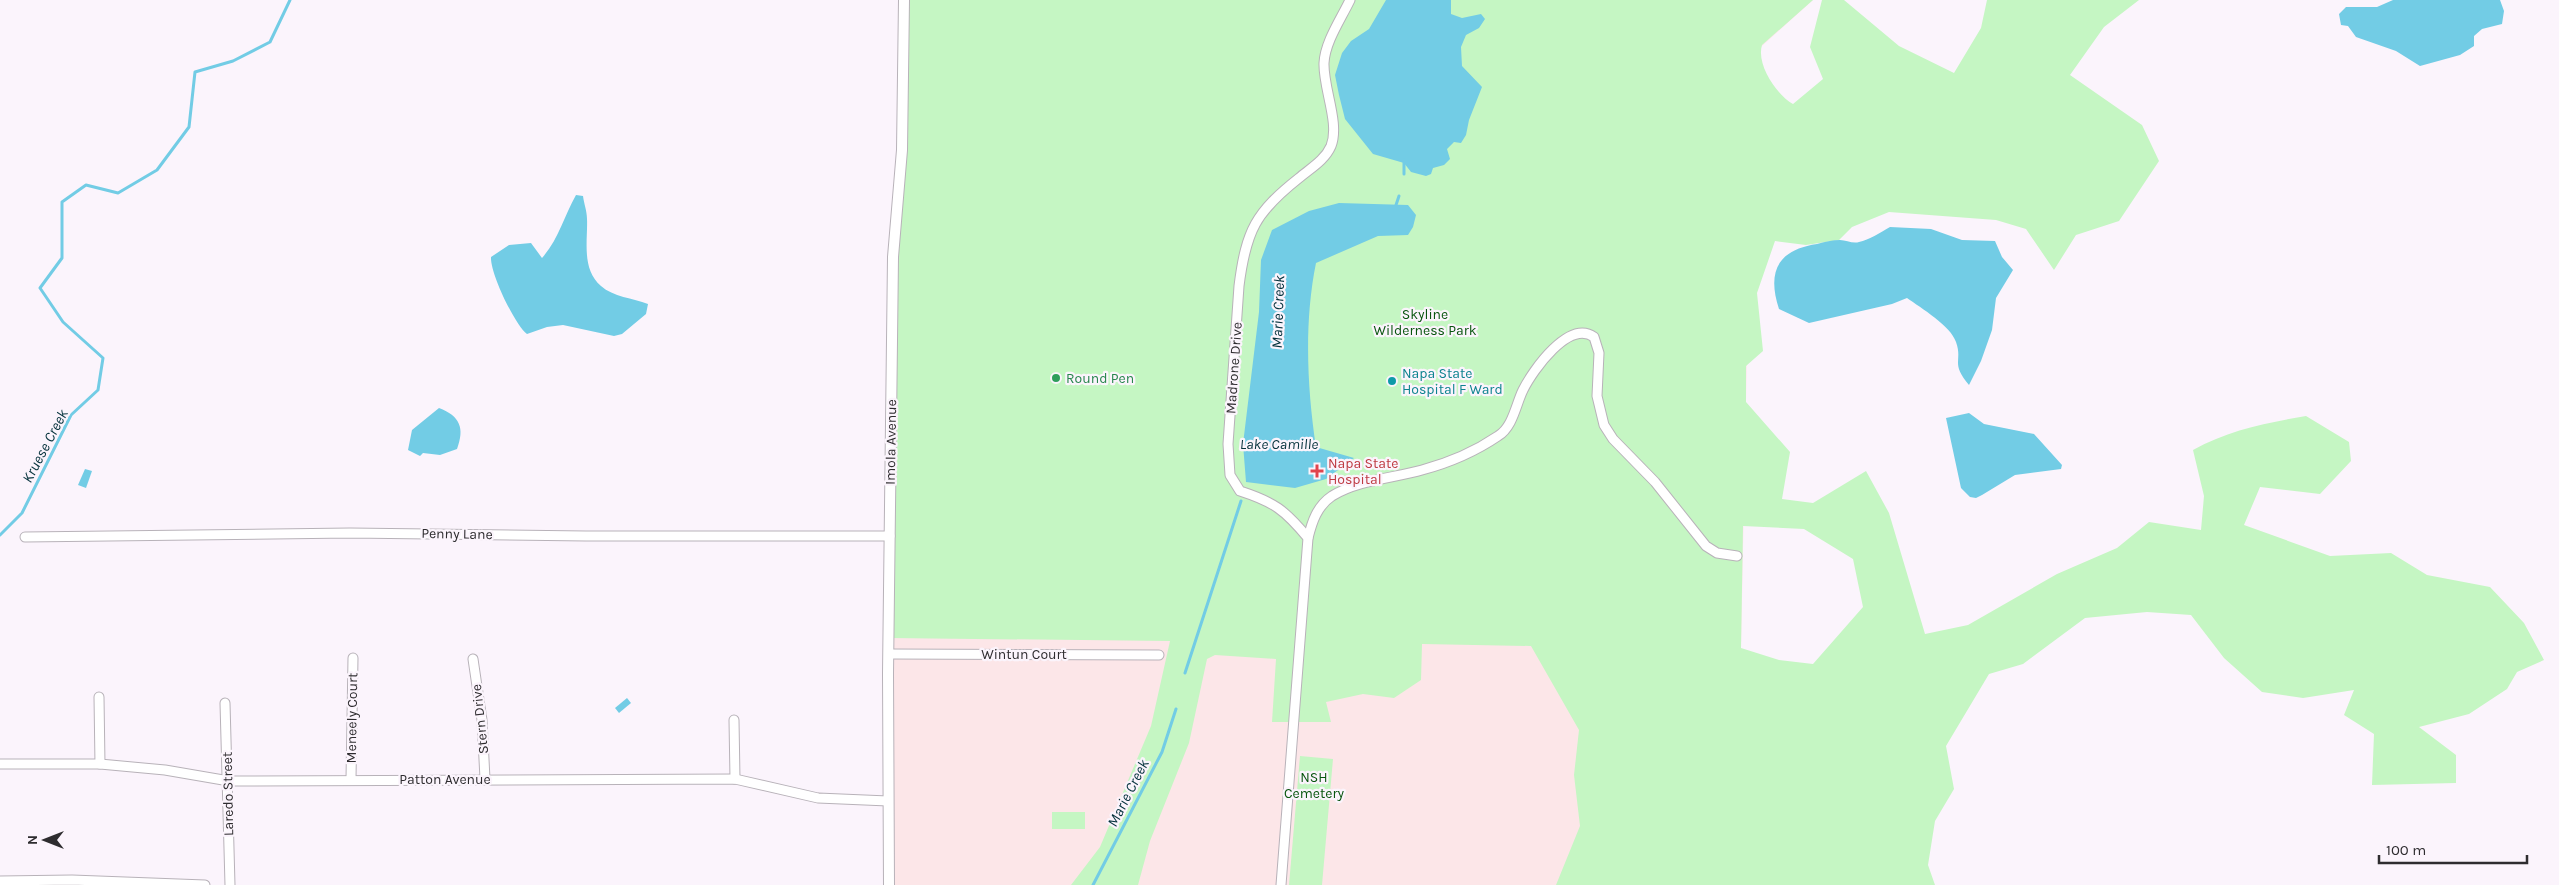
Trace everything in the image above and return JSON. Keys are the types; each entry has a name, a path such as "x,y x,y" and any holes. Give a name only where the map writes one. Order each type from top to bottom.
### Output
{"street":[{"name":"Imola Avenue","path":"889,885 888,801 893,257 902,133 904,0"},
{"name":"Madrone Drive","path":"1308,538 1284,510 1275,504 1240,492 1230,475 1228,444 1239,286 1242,262 1252,228 1260,214 1286,188 1325,157 1332,144 1334,130 1324,76 1324,61 1329,45 1350,0"},
{"path":"1281,885 1308,538 1316,512 1332,496 1372,482 1423,470 1475,449 1500,435 1512,416 1524,388 1541,364 1571,334 1583,332 1594,336 1598,346 1597,396 1600,417 1606,430 1655,482 1706,546 1717,553 1738,556"},
{"name":"Penny Lane","path":"25,537 350,533 586,536 890,536"},
{"name":"Wintun Court","path":"889,654 1159,655"},
{"name":"Meneely Court","path":"352,779 353,658"},
{"name":"Stern Drive","path":"473,659 482,720 486,779"},
{"path":"99,697 100,764"},
{"name":"Laredo Street","path":"225,703 229,781 230,885"},
{"path":"734,720 735,779"},
{"name":"Patton Avenue","path":"0,764 100,764 164,770 229,781 352,779 735,779 818,798 888,801"},
{"path":"0,881 205,885"}],"shaded area":[{"name":"Skyline Wilderness Park","path":"904,0 1813,0 1753,54 1741,648 1744,885 889,885"}],"green space":[{"name":"Skyline Wilderness Park","path":"904,0 1813,0 1762,45 1762,61 1769,79 1781,94 1793,104 1823,79 1810,47 1822,0 1844,0 1899,46 1954,73 1981,28 1987,0 2139,0 2104,27 2070,75 2142,125 2159,161 2119,221 2076,235 2054,270 2026,229 1996,220 1889,212 1852,227 1839,240 1806,245 1775,241 1757,293 1763,351 1746,366 1746,402 1790,452 1782,499 1813,503 1866,471 1889,513 1925,634 1968,625 2057,574 2117,548 2149,522 2201,530 2204,496 2193,450 2234,432 2306,416 2349,442 2351,461 2320,494 2260,487 2244,525 2330,556 2391,553 2427,575 2490,587 2524,623 2544,660 2517,672 2507,689 2469,714 2419,727 2456,755 2456,783 2372,785 2374,734 2344,715 2354,690 2303,698 2262,692 2224,658 2191,615 2147,612 2085,618 2023,664 1989,674 1946,746 1954,789 1935,821 1928,865 1935,885 1556,885 1580,826 1574,775 1579,730 1531,646 1422,644 1421,680 1394,698 1363,694 1326,702 1331,722 1272,722 1276,659 1215,655 1207,659 1189,743 1150,841 1138,885 1071,885 1100,847 1151,726 1170,641 889,638","holes":["1743,526 1804,529 1853,559 1863,607 1813,664 1779,660 1741,648"]},
{"name":"NSH Cemetery","path":"1300,756 1333,759 1322,885 1289,885"},
{"path":"1052,812 1085,812 1085,829 1052,829"}],"water":[{"path":"1386,0 1451,0 1451,14 1462,18 1481,14 1485,19 1479,28 1466,35 1461,47 1462,66 1482,87 1469,120 1466,135 1461,143 1454,142 1447,149 1450,159 1444,165 1433,168 1431,174 1426,176 1411,172 1404,163 1373,154 1345,119 1339,95 1335,75 1342,53 1351,41 1369,29"},
{"path":"2393,0 2500,0 2504,11 2502,24 2482,29 2474,36 2474,46 2460,55 2420,66 2396,51 2356,37 2348,26 2341,25 2339,14 2346,7 2377,7"},
{"path":"576,195 583,196 587,216 588,263 595,279 611,293 648,304 646,314 622,334 614,336 563,325 547,327 527,334 516,320 504,298 495,275 491,257 509,245 531,243 542,258 557,235"},
{"name":"Lake Camille","path":"1339,203 1408,205 1416,215 1413,227 1408,235 1378,236 1316,263 1310,308 1308,355 1316,447 1354,458 1326,479 1295,488 1246,482 1243,444 1259,312 1261,260 1272,230 1309,211"},
{"path":"1890,227 1931,229 1962,240 1995,241 2002,257 2013,270 1996,298 1992,330 1981,361 1969,385 1958,367 1958,349 1953,336 1935,318 1907,298 1892,304 1809,323 1779,309 1774,284 1775,274 1778,265 1792,251 1840,240 1854,243 1863,241"},
{"path":"439,408 452,415 459,424 461,435 457,449 440,455 423,453 420,456 408,450 412,430"},
{"path":"1969,413 1984,424 2034,434 2062,465 2061,469 2015,475 1976,498 1970,497 1961,488 1946,418"},
{"path":"85,469 92,471 86,488 78,485"},
{"path":"627,698 631,703 619,713 615,708"}],"waterway":[{"name":"Kruese Creek","path":"0,535 22,513 71,415 98,390 103,358 63,322 40,288 62,258 62,202 86,185 118,193 157,170 189,127 195,72 233,61 270,42 290,0"},
{"name":"Marie Creek","path":"1404,160 1404,174"},
{"name":"Marie Creek","path":"1396,205 1399,196"},
{"name":"Marie Creek","path":"1185,673 1241,501"},
{"name":"Marie Creek","path":"1093,885 1162,752 1176,709"}],"place":[{"name":"Round Pen","path":"1056,378"},
{"name":"Napa State Hospital F Ward","path":"1392,381"},
{"name":"Napa State Hospital","path":"1317,471"}]}
